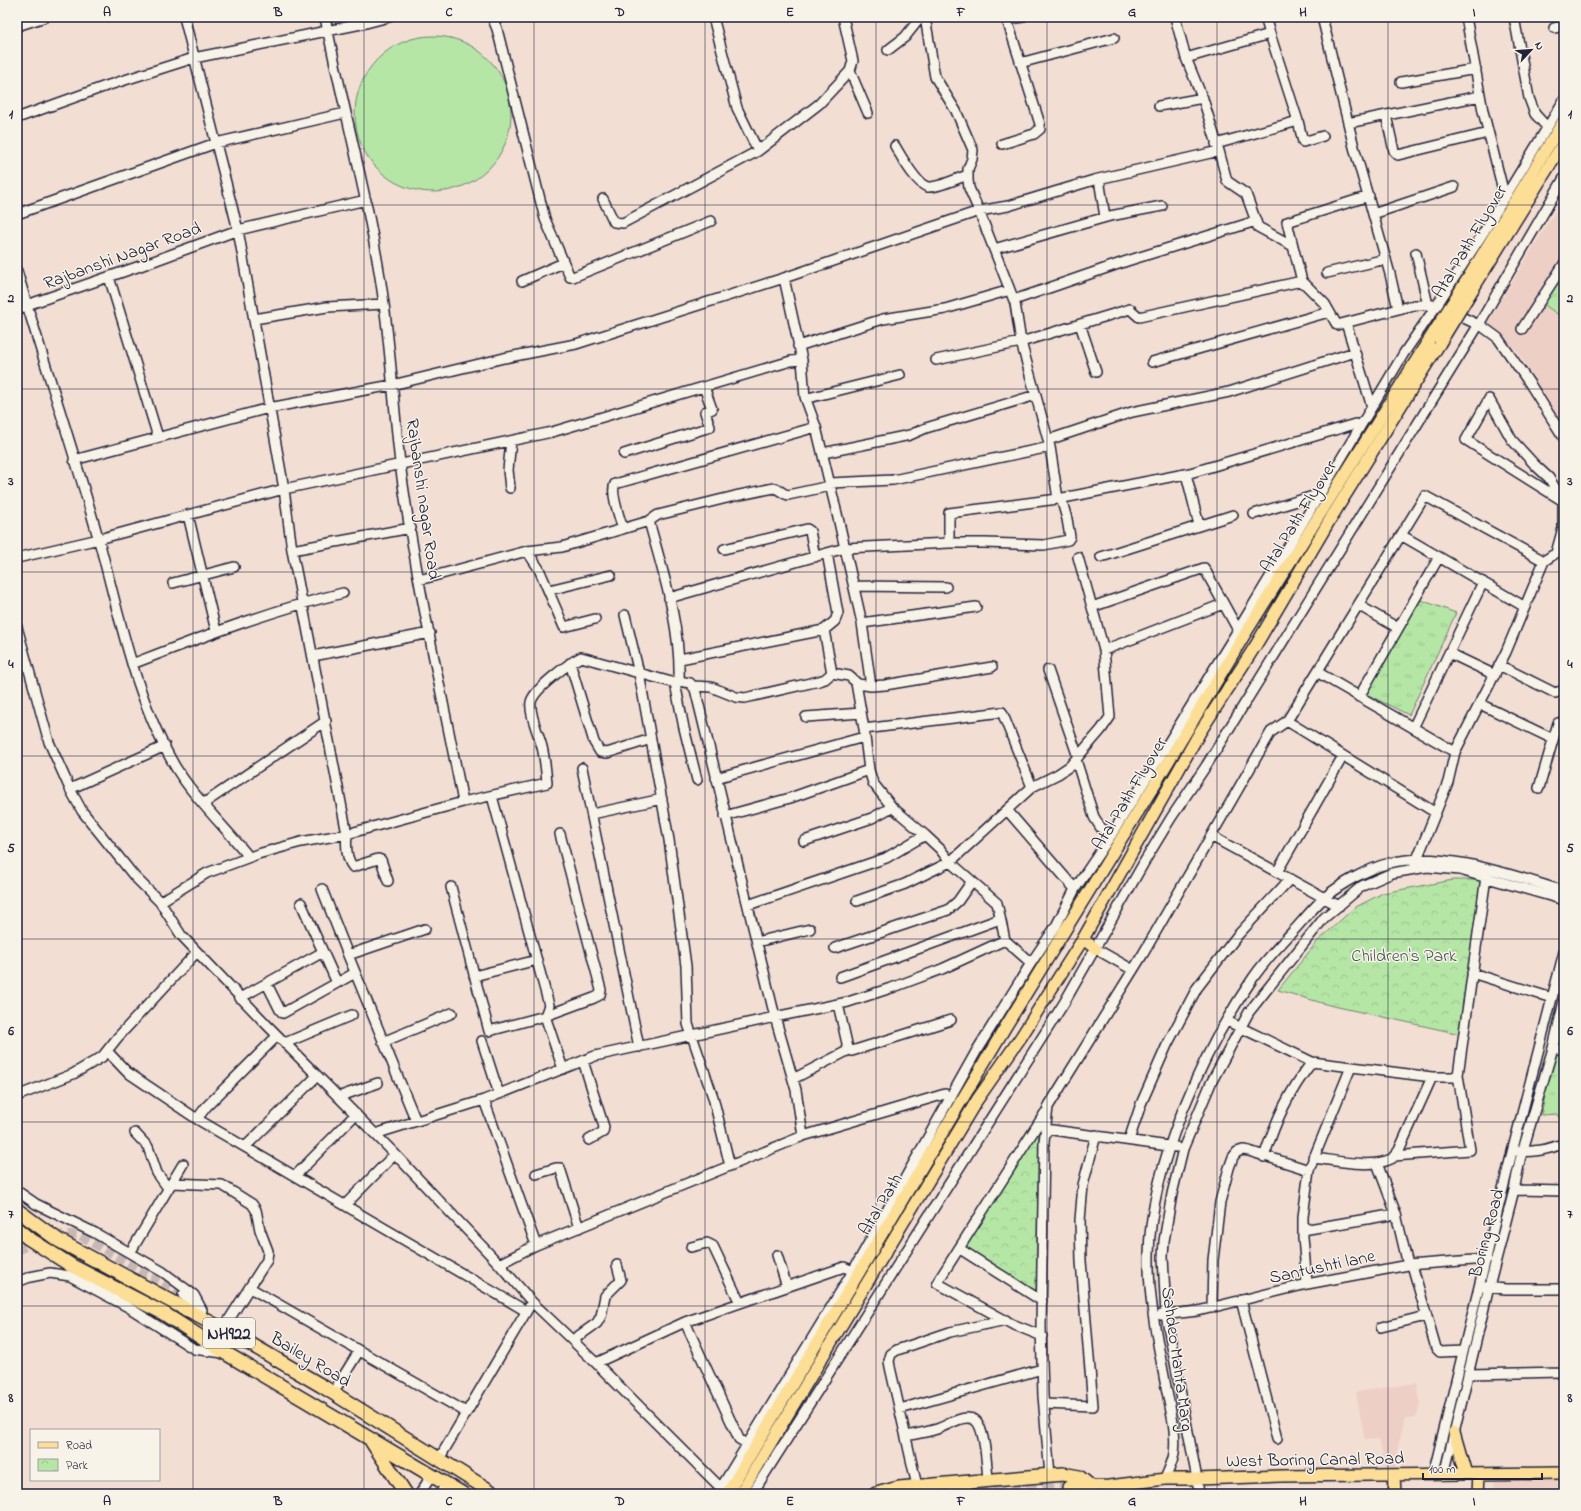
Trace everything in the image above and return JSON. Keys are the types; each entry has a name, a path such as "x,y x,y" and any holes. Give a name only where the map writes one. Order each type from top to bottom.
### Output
{"highway":[{"name":"Bailey Road","path":"17,1210 58,1240 204,1315 223,1329 327,1390 439,1459"},
{"name":"NH922","path":"17,1229 28,1238 72,1266 163,1313 227,1354 431,1476 443,1489 463,1494"},
{"path":"327,1390 316,1387 309,1382 302,1385 301,1390 320,1402 331,1416"},
{"path":"370,1440 406,1494"},
{"name":"NH922","path":"439,1459 495,1494"},
{"path":"876,1494 899,1488 917,1486 1063,1474 1079,1477 1091,1487"}],"main road":[{"name":"Atal Path Flyover","path":"1469,286 1564,120"},
{"name":"Atal Path Flyover","path":"1060,929 1150,792 1245,634 1469,286 1564,142"},
{"name":"Atal Path Flyover","path":"1083,939 1200,732 1256,645 1434,342"},
{"name":"Atal Path","path":"724,1490 1060,929"},
{"path":"1083,939 1096,949"},
{"name":"Atal Path","path":"740,1494 977,1100 1021,1037 1083,939"},
{"path":"1454,1432 1466,1474"},
{"name":"West Boring Canal Road","path":"1068,1487 1110,1486 1122,1489 1165,1478 1197,1479 1282,1476 1564,1473"},
{"path":"1478,1494 1479,1474"},
{"path":"1394,1475 1395,1494"},
{"path":"1110,1486 1116,1488 1118,1494"}],"street":[{"path":"17,26 45,17"},
{"path":"184,17 238,230 284,489 292,550 347,834 346,844 350,864 353,867 378,859 381,860 388,881"},
{"name":"Rajbanshi nagar Road","path":"325,17 345,113 366,200 384,304 400,464 419,580 463,802"},
{"path":"17,118 106,86 194,58 389,17"},
{"path":"492,17 497,29 545,219 569,276 573,277 711,221"},
{"path":"713,17 737,108 758,151"},
{"path":"603,199 614,222 623,223 758,151 819,104 850,71 853,61 843,17"},
{"path":"888,50 905,37 921,17"},
{"path":"669,598 836,550 949,543 1044,545 1068,540 1070,537 1049,444 1021,342 1014,300 969,188 968,169 972,159 973,150 956,111 935,77 925,17 929,17"},
{"path":"1002,144 1034,134 1040,129 1040,124 1007,18 1022,17"},
{"path":"1175,17 1186,58 1203,98 1227,181 1246,194 1258,227 1293,246"},
{"path":"1265,17 1298,121 1303,142 1323,136"},
{"path":"1323,17 1348,122 1386,259 1398,309"},
{"path":"1466,17 1480,96 1504,198"},
{"path":"1514,17 1529,98 1535,114 1547,127"},
{"path":"1554,28 1564,26"},
{"path":"1186,58 1270,34"},
{"path":"1020,62 1114,38"},
{"path":"1401,82 1476,69"},
{"path":"850,71 868,114"},
{"path":"1348,122 1480,96"},
{"path":"1159,106 1203,98"},
{"path":"17,627 48,742 70,789 82,811 134,876 160,902 181,935 277,1036 395,1154 499,1264 532,1302 573,1340 724,1490 747,1444 852,1271 977,1050 1031,963 1060,929 1075,889 1112,834 1238,630 1433,305 1504,198 1564,100"},
{"path":"17,214 216,143 345,113"},
{"path":"1386,115 1394,151 1398,155 1488,133"},
{"path":"74,460 270,408 392,385 504,358 576,344 784,278 979,211 1008,206 1099,179 1217,148 1298,121"},
{"path":"895,146 907,165 925,186 934,187 968,175"},
{"path":"752,1494 1064,1004 1146,859 1171,818 1206,766 1478,326 1564,178"},
{"path":"1099,179 1105,217"},
{"path":"1373,214 1454,187"},
{"path":"1369,196 1287,222 1302,281 1325,304 1337,325 1414,305 1433,305 1483,328 1498,338 1530,384 1564,438"},
{"path":"238,230 366,200"},
{"path":"994,249 1105,217 1162,206"},
{"path":"1014,300 1127,261 1256,221"},
{"name":"Rajbanshi Nagar Road","path":"17,310 27,305 238,230"},
{"path":"1416,253 1433,305"},
{"path":"1327,273 1386,259"},
{"path":"522,281 563,263"},
{"path":"1522,329 1564,264"},
{"path":"17,271 98,539 132,664 144,700 165,746 176,767 191,790 249,857"},
{"path":"109,277 158,437"},
{"path":"680,659 824,630 836,621 838,613 836,550 823,453 813,428 805,397 797,360 798,346 784,278"},
{"path":"936,360 1021,342 1130,309 1139,317 1302,281"},
{"path":"798,346 883,319 945,309 1010,290"},
{"path":"254,319 327,307 384,304"},
{"path":"1152,362 1329,312"},
{"path":"1346,323 1372,407"},
{"path":"1080,324 1096,372"},
{"path":"419,580 527,552 562,546 650,521 658,515 736,496 774,488 778,489 785,495 788,495 827,486 893,480 1049,444 1132,412 1228,392 1355,352"},
{"path":"17,558 98,539 284,489 552,432 797,360"},
{"path":"805,397 808,398 900,374"},
{"path":"624,454 710,427 705,412 712,409 704,387"},
{"path":"823,453 910,435 926,428 1036,395"},
{"path":"1413,869 1448,782 1455,752 1495,675 1544,561 1560,555 1563,528 1563,501 1550,478 1535,465 1512,440 1489,399 1466,440 1563,501"},
{"path":"949,543 949,513 1062,498 1186,474 1355,424 1362,425"},
{"path":"623,529 614,494 614,486 616,484 813,428"},
{"path":"510,488 508,470 511,440"},
{"path":"1186,474 1199,525"},
{"path":"1254,514 1320,494"},
{"path":"1042,1336 1006,1320 937,1283 1047,1110 1132,970 1271,732 1287,721 1425,496 1544,561"},
{"path":"188,515 216,631"},
{"path":"1102,557 1233,515"},
{"path":"650,521 673,612 680,659 677,682 684,728 697,780"},
{"path":"292,550 411,528"},
{"path":"724,549 807,529 812,535 815,556"},
{"path":"1401,535 1525,607"},
{"path":"836,550 854,586 862,623 863,685 861,713 868,731 869,770 873,783 892,807 925,835 940,849 950,862 997,903 1005,940 1031,963"},
{"path":"527,552 539,570 549,590 564,627 595,619"},
{"path":"1359,697 1439,557"},
{"path":"857,901 905,884 950,862 1032,787 1058,774 1077,758 1110,717 1104,650 1078,558"},
{"path":"173,583 234,567"},
{"path":"1092,607 1202,568 1207,571 1238,630"},
{"path":"549,590 611,575"},
{"path":"1413,728 1483,582"},
{"path":"854,586 946,587"},
{"path":"132,664 216,631 303,603 344,593"},
{"path":"1104,650 1223,604"},
{"path":"1358,605 1398,628"},
{"path":"862,623 976,607"},
{"path":"625,615 639,674 669,840 686,966 688,1024 713,1097 730,1166"},
{"path":"824,630 832,673"},
{"path":"313,656 430,634"},
{"path":"1449,653 1495,675"},
{"path":"160,902 206,873 249,857 301,842 347,834 463,802 547,783 543,748 531,711 531,702 540,689 570,663 580,657 639,674 677,682 690,683 694,686 711,687 736,698 750,698 819,681 828,677 832,673"},
{"path":"570,663 594,742 600,752 607,753 651,738"},
{"path":"1499,665 1555,693 1564,690"},
{"path":"832,673 849,676 863,685 992,667"},
{"path":"1048,670 1077,758 1094,817 1101,828 1112,834"},
{"path":"1317,672 1455,752"},
{"path":"694,686 775,1017 792,1079 803,1136"},
{"path":"1480,704 1553,739"},
{"path":"716,778 868,731 1002,712 1032,787"},
{"path":"806,717 861,713"},
{"path":"203,804 326,721"},
{"path":"1287,721 1436,813"},
{"path":"1539,788 1558,723"},
{"path":"70,789 165,746"},
{"path":"1277,872 1343,756"},
{"path":"582,768 639,1047"},
{"path":"726,816 790,798 869,770"},
{"path":"492,796 549,1005 545,1016 563,1069"},
{"path":"592,814 662,799"},
{"path":"804,841 872,818 892,807"},
{"path":"1007,810 1075,889"},
{"path":"451,886 489,1031 545,1016 594,998 600,995 601,990 560,834"},
{"path":"748,905 886,858 925,835"},
{"path":"1211,836 1339,906"},
{"name":"Sahdeo Mahta Marg","path":"1165,1478 1174,1453 1174,1429 1152,1314 1149,1257 1150,1239 1158,1191 1170,1146 1180,1119 1206,1060 1253,978 1283,942 1324,898 1345,883 1390,862 1417,859 1445,861 1483,867 1564,891"},
{"name":"Sahdeo Mahta Marg","path":"1199,1494 1166,1315 1163,1257 1164,1241 1172,1194 1183,1149 1211,1083 1249,1012 1324,918 1362,886 1392,873 1427,867 1460,870 1564,900"},
{"path":"1313,1158 1376,1163 1394,1156 1470,1150 1458,1075 1486,877"},
{"path":"1129,1140 1141,1104 1167,1045 1197,988 1237,936 1290,879"},
{"path":"835,948 948,910 958,901 972,882"},
{"path":"322,889 416,1121"},
{"path":"301,903 337,983"},
{"path":"840,977 1000,919"},
{"path":"348,955 425,929"},
{"path":"757,942 810,929"},
{"path":"375,1134 484,1100 595,1056 838,1004 942,969 1005,940"},
{"path":"1096,949 1132,970"},
{"path":"17,1096 84,1068 102,1057 118,1037 198,952"},
{"path":"240,998 323,952"},
{"path":"1438,1475 1462,1351 1512,1150 1564,952"},
{"path":"474,976 537,960"},
{"path":"267,984 283,1013 355,973"},
{"path":"1472,973 1552,998"},
{"name":"Boring Road","path":"1438,1475 1454,1432 1522,1152 1553,1048 1564,1001"},
{"path":"838,1004 849,1050"},
{"path":"383,1042 452,1013"},
{"path":"285,1043 352,1015"},
{"path":"792,1079 849,1050 854,1051 951,1020"},
{"path":"1227,1021 1312,1062 1432,1077 1453,1077 1458,1075"},
{"path":"197,1119 206,1107 277,1036"},
{"path":"482,1041 499,1094"},
{"path":"1553,1048 1564,1050"},
{"path":"107,1051 127,1072 197,1119 526,1311"},
{"path":"583,1061 604,1127 603,1132 589,1140"},
{"path":"1264,1156 1277,1121 1290,1093 1312,1062"},
{"path":"1307,1284 1303,1230 1304,1200 1309,1170 1351,1067"},
{"path":"245,1147 317,1076"},
{"path":"1394,1156 1399,1150 1432,1077"},
{"path":"338,1097 378,1083"},
{"path":"499,1264 536,1245 803,1136 945,1094 951,1098"},
{"path":"484,1100 536,1245"},
{"path":"1047,1110 1044,1142 1042,1369 1050,1475"},
{"path":"295,1176 356,1114"},
{"path":"1045,1129 1096,1135 1183,1149"},
{"path":"136,1133 148,1147 157,1173 170,1185 222,1185 254,1205 268,1255 264,1266 223,1329"},
{"path":"1044,1404 1092,1406 1080,1236 1083,1185 1096,1135"},
{"path":"1512,1150 1522,1152 1549,1148 1564,1143"},
{"path":"1212,1308 1213,1260 1217,1218 1233,1157 1237,1152 1243,1150 1309,1170"},
{"path":"345,1205 395,1154"},
{"path":"1376,1163 1396,1214 1436,1348 1440,1352 1462,1351"},
{"path":"130,1253 183,1164"},
{"path":"536,1174 560,1168 579,1228"},
{"path":"1514,1190 1564,1191"},
{"path":"17,1191 36,1204 95,1233 163,1272 194,1295 204,1315"},
{"path":"1303,1230 1396,1214"},
{"path":"691,1247 707,1243 713,1246 740,1303"},
{"path":"960,1249 1042,1301"},
{"path":"777,1255 787,1287"},
{"name":"Santushti lane","path":"1152,1314 1166,1315 1212,1308 1307,1284 1410,1265 1486,1259"},
{"path":"573,1340 592,1327 599,1320 605,1296 621,1280 617,1265"},
{"path":"596,1363 685,1322 844,1267 852,1271"},
{"path":"17,1282 30,1277 50,1273 70,1276 128,1307 194,1349 227,1354"},
{"path":"1479,1287 1506,1289 1564,1289"},
{"path":"250,1288 466,1412"},
{"path":"183,1294 204,1315"},
{"path":"1241,1300 1277,1438"},
{"path":"439,1459 532,1302"},
{"path":"1381,1327 1426,1316"},
{"path":"917,1486 890,1367 889,1361 891,1354 897,1350 950,1332 1006,1320"},
{"path":"685,1322 739,1440 747,1444"},
{"path":"327,1390 359,1351"},
{"path":"900,1409 1042,1369"},
{"path":"1468,1374 1560,1372 1564,1370"},
{"path":"906,1436 939,1429 968,1418 974,1419 981,1428 987,1458 988,1480"},
{"path":"420,1494 431,1476"}],"shaded area":[{"path":"1564,197 1564,429 1518,352 1486,325"},
{"path":"1417,1383 1420,1403 1416,1418 1405,1418 1395,1460 1396,1472 1387,1473 1379,1439 1365,1440 1356,1392"},
{"path":"1564,1476 1564,1492 1495,1494 1494,1477"}],"green space":[{"path":"425,36 441,36 456,39 470,45 483,53 494,64 508,91 511,114 510,129 502,151 494,164 483,175 456,189 441,192 425,192 410,189 396,183 383,175 372,164 358,137 355,122 355,106 358,91 364,77 372,64 383,53 410,39"},
{"path":"1564,268 1564,319 1542,303"},
{"path":"1421,600 1456,613 1409,715 1364,693"},
{"name":"Children's Park","path":"1453,880 1482,880 1460,1034 1329,1005 1278,990 1317,942 1354,908 1383,893"},
{"path":"1555,1050 1564,1052 1564,1118 1559,1118 1557,1114 1541,1115"},
{"path":"1039,1131 1036,1294 964,1248"}],"tunnel":[{"path":"17,1251 46,1237 79,1235 183,1295"},
{"path":"927,1494 1068,1487"}]}
